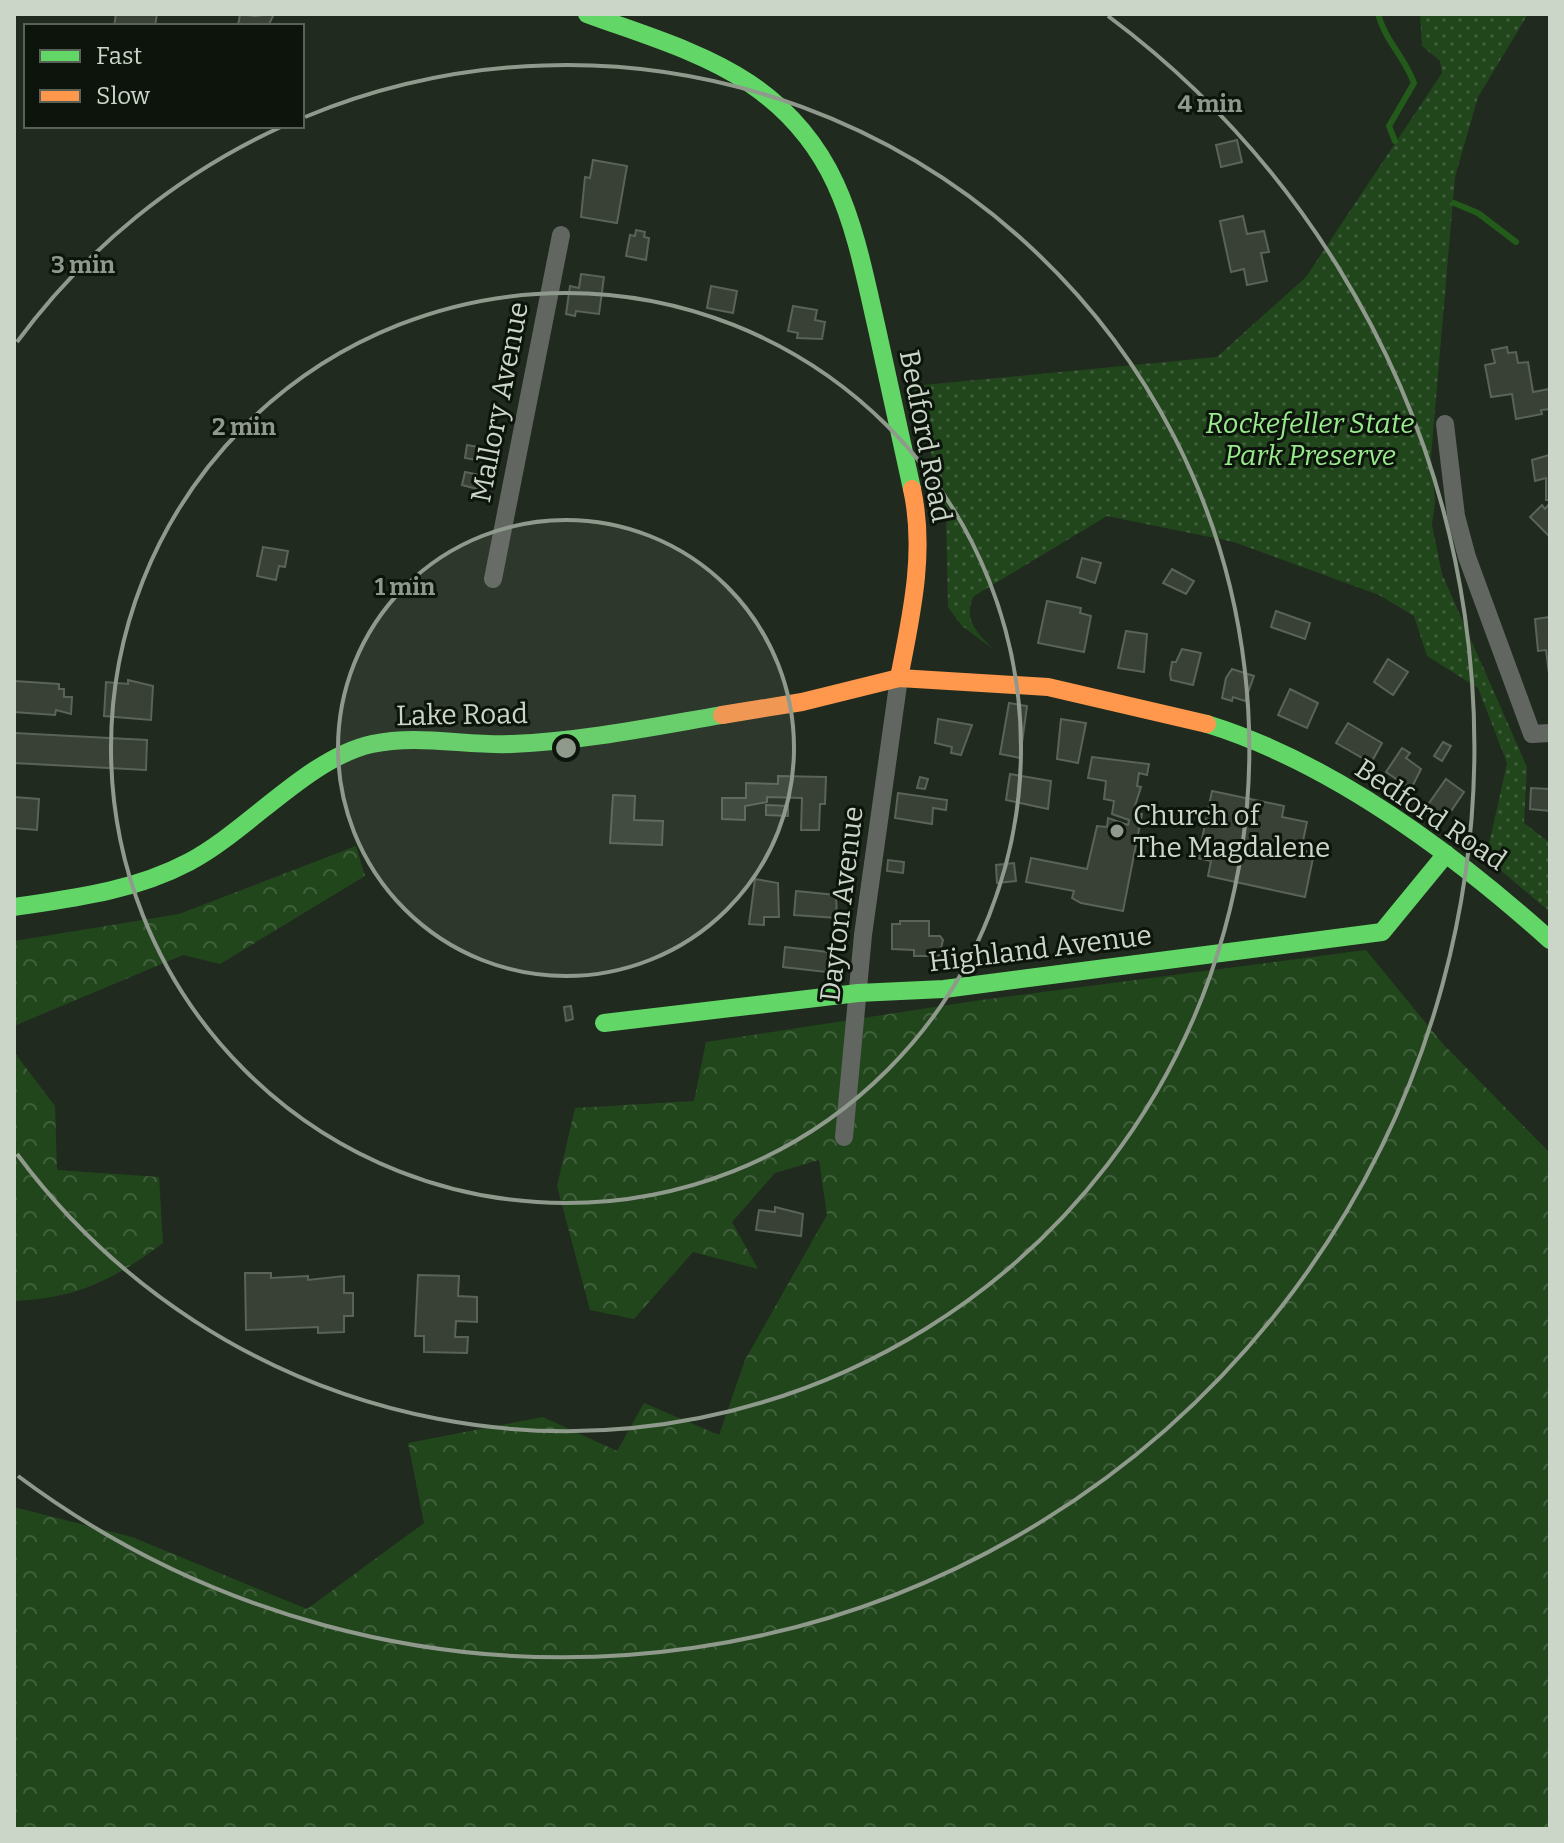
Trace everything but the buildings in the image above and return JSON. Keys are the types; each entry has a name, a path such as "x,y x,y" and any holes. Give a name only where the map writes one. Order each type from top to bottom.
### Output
{"street":[{"name":"Bedford Road","path":"587,14 719,64 753,84 812,137 837,180 852,218 916,506 916,594 899,678 1048,687 1210,725 1313,770 1364,798 1486,883 1550,940"},
{"name":"Mallory Avenue","path":"493,579 561,235"},
{"path":"1445,424 1456,516 1469,563 1532,734 1550,733"},
{"name":"Lake Road","path":"14,907 106,893 144,882 191,861 338,756 372,744 412,740 509,744 584,738 802,702 899,678"},
{"name":"Dayton Avenue","path":"844,1137 858,993 899,678"},
{"name":"Highland Avenue","path":"604,1023 858,993 944,989 1382,932 1446,854"}],"green space":[{"name":"Rockefeller State Park Preserve","path":"1420,14 1528,14 1478,97 1455,177 1431,456 1435,501 1432,525 1442,574 1527,767 1524,823 1550,843 1550,912 1486,858 1507,763 1478,688 1427,656 1414,616 1379,595 1234,542 1107,516 974,596 970,611 973,625 993,649 962,626 948,607 946,509 913,386 1217,357 1306,277 1442,73 1440,61 1422,46"},
{"path":"356,846 365,876 220,964 183,955 14,1026 14,941 179,914"},
{"path":"1366,950 1443,1044 1550,1153 1550,1829 14,1829 14,1507 132,1537 307,1609 424,1523 408,1443 543,1417 617,1451 644,1403 719,1435 745,1360 827,1215 819,1160 775,1173 732,1222 758,1269 693,1252 634,1319 590,1310 557,1186 575,1108 694,1101 706,1042 974,1001"},
{"path":"14,1052 55,1106 57,1170 159,1177 163,1243 127,1268 93,1285 57,1296 14,1301"}],"waterway":[{"path":"1378,14 1414,83 1389,126 1395,141"},
{"path":"1454,203 1478,213 1516,242"}],"traffic: fast":[{"path":"587,14 691,52 730,72 780,107 805,133 824,161 851,223 912,489"},
{"path":"14,907 104,892 168,872 211,849 325,764 372,744 407,740 495,744 565,740 722,715"},
{"path":"1207,724 1300,762 1389,814 1473,875 1550,940"},
{"path":"604,1023 858,993 944,989 1382,932 1446,854"}],"traffic: slow":[{"path":"899,678 917,560 918,537 912,489"},
{"path":"722,715 802,702 899,678 1048,687 1207,724"}],"place":[{"name":"Church of The Magdalene","path":"1117,831"}]}
